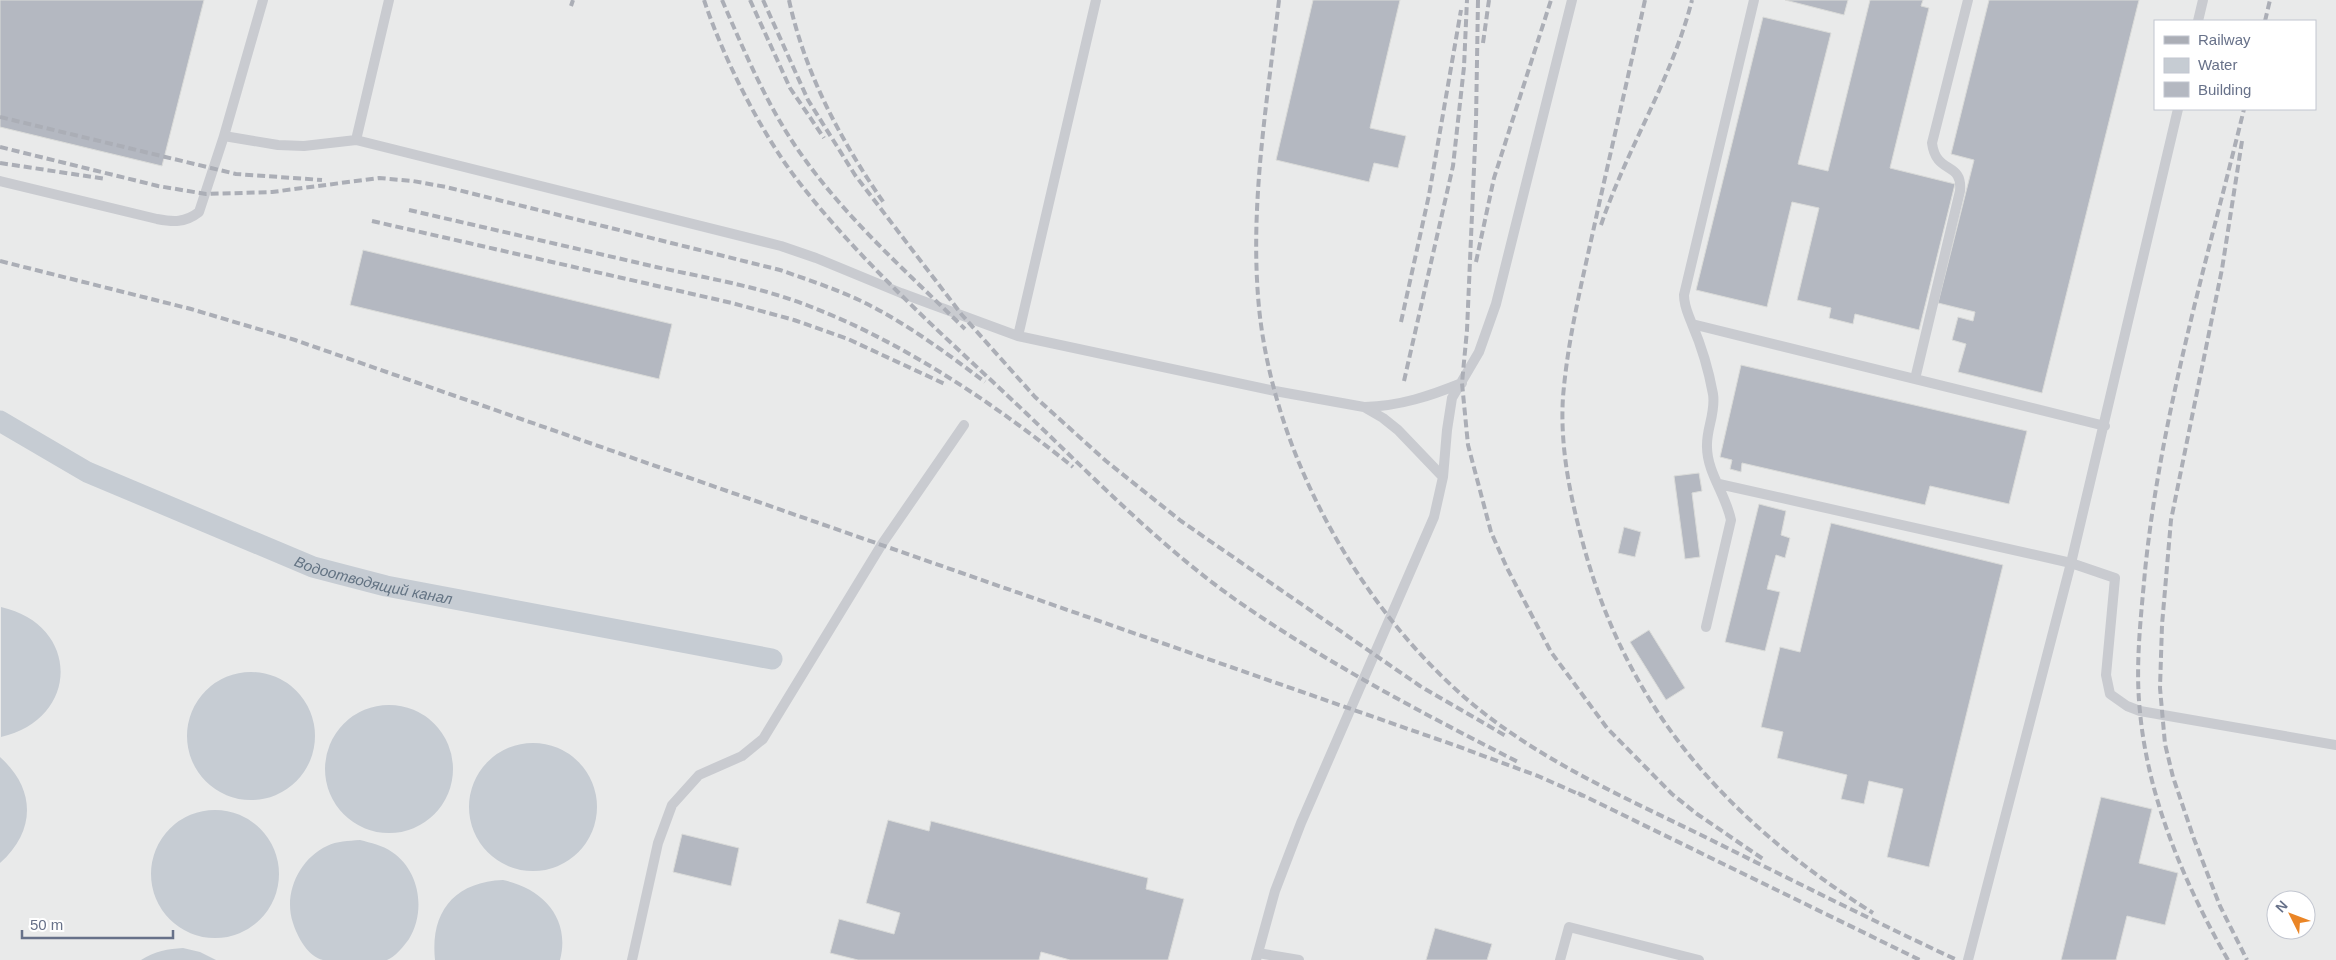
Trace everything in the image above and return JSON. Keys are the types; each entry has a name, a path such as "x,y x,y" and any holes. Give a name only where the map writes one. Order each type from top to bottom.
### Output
{"lane":[{"path":"0,181 157,219 179,222 190,219 199,212 224,136 263,0"},
{"path":"356,140 389,0"},
{"path":"1018,336 1096,0"},
{"path":"1299,960 1257,956 1275,892 1301,823 1434,517 1443,477 1452,398 1479,352 1496,304 1572,0"},
{"path":"1706,627 1731,520 1728,504 1711,468 1706,446 1713,417 1713,394 1692,324 1684,305 1684,295 1754,0"},
{"path":"1915,379 1960,191 1959,177 1954,170 1941,164 1936,158 1932,142 1968,0"},
{"path":"2198,20 2203,0"},
{"path":"1968,960 2105,426 2178,110"},
{"path":"224,136 278,146 304,146 356,140 781,246 816,258 900,294 1018,336 1275,391 1364,407 1387,407 1411,402 1462,383"},
{"path":"1692,324 2105,426"},
{"path":"1364,407 1383,418 1398,430 1443,477"},
{"path":"632,960 658,842 672,805 699,775 742,756 763,739 882,544 964,425"},
{"path":"1719,484 2071,563 2115,578 2106,676 2110,694 2127,706 2140,711 2336,745"},
{"path":"1560,960 1569,927 1698,960"}],"shaded area":[{"path":"0,0 2336,0 2336,960 0,960"}],"water":[{"path":"1,607 27,617 46,632 57,651 61,672 57,693 46,712 27,727 1,737"},
{"path":"251,672 264,673 276,677 296,691 310,711 314,723 314,749 310,761 296,781 276,795 264,799 251,800 238,799 226,795 206,781 192,761 188,749 187,736 188,723 192,711 206,691 226,677 238,673"},
{"path":"389,705 402,706 414,710 434,724 448,744 452,756 452,782 448,794 434,814 414,828 402,832 389,833 376,832 364,828 344,814 330,794 326,782 325,769 326,756 330,744 344,724 364,710 376,706"},
{"path":"533,743 546,744 558,748 578,762 592,782 596,794 596,820 592,832 578,852 558,866 546,870 533,871 520,870 508,866 488,852 474,832 470,820 469,807 470,794 474,782 488,762 508,748 520,744"},
{"path":"0,757 12,769 20,783 25,796 27,810 25,824 20,837 12,851 0,863"},
{"path":"215,810 228,811 240,815 260,829 274,849 278,861 278,887 274,899 260,919 240,933 228,937 215,938 202,937 190,933 170,919 156,899 152,887 151,874 152,861 156,849 170,829 190,815 202,811"},
{"path":"360,840 376,844 392,852 409,870 417,892 417,916 414,928 402,948 387,960 323,960 308,950 297,934 290,912 292,889 301,868 317,852 335,843"},
{"path":"503,880 530,890 550,907 557,918 561,931 560,960 435,960 434,943 437,928 441,914 449,903 471,887 486,882"},
{"path":"183,948 200,952 216,960 141,960 151,954"}],"building":[{"path":"0,0 204,0 162,166 0,127"},
{"path":"1313,0 1400,0 1370,128 1406,136 1398,168 1374,163 1369,182 1276,160"},
{"path":"1785,0 1848,0 1844,15"},
{"path":"1870,0 1923,0 1921,6 1929,8 1890,168 1955,184 1919,330 1855,314 1853,324 1829,318 1831,308 1797,300 1819,208 1792,202 1767,307 1696,290 1763,17 1831,33 1798,164 1828,171"},
{"path":"1989,0 2139,0 2042,393 1958,372 1966,344 1952,340 1958,317 1973,321 1975,312 1938,303 1974,160 1951,154"},
{"path":"363,250 672,324 659,379 350,305"},
{"path":"1741,365 2027,431 2009,504 1930,486 1925,505 1742,463 1741,472 1730,469 1732,460 1720,457"},
{"path":"1699,473 1702,491 1692,493 1700,557 1685,559 1674,476"},
{"path":"1759,504 1786,511 1781,535 1790,538 1785,558 1776,555 1767,589 1780,592 1765,651 1725,642"},
{"path":"1831,523 2003,565 1929,867 1887,857 1903,789 1869,781 1864,804 1841,799 1847,775 1777,758 1783,732 1761,727 1780,647 1800,652"},
{"path":"1624,527 1641,532 1635,557 1618,553"},
{"path":"1649,630 1685,688 1666,700 1630,642"},
{"path":"2101,797 2152,809 2139,863 2178,873 2165,925 2127,916 2116,960 2061,960"},
{"path":"888,820 929,831 931,821 1148,878 1146,889 1184,899 1168,960 1070,960 1041,952 1039,960 858,960 830,953 839,919 894,934 900,913 866,903"},
{"path":"682,834 739,848 731,886 673,872"},
{"path":"1435,928 1492,944 1487,960 1426,960"}],"waterway":[{"name":"Водоотводящий канал","path":"0,421 87,472 313,567 386,586 772,659"}],"railway":[{"path":"571,6 573,0"},
{"path":"704,0 721,45 755,115 795,177 821,209 906,300 1128,511 1208,579 1304,645 1374,686 1518,762"},
{"path":"722,0 770,103 793,143 806,161 842,206 965,329"},
{"path":"750,0 790,88 824,138"},
{"path":"763,0 808,100 855,175 962,315 1035,397 1106,461 1181,521 1420,686 1506,736"},
{"path":"789,0 805,54 826,106 853,156 884,203"},
{"path":"1279,0 1260,158 1256,238 1260,317 1269,370 1284,422 1303,473 1328,523 1356,571 1388,616 1424,658 1462,695 1489,717 1546,756 1608,789 1957,960"},
{"path":"1404,381 1453,166 1464,67 1467,0"},
{"path":"1478,0 1476,122 1467,330 1462,383 1468,445 1491,532 1507,568 1551,652 1607,728 1672,794 1697,814 1763,859"},
{"path":"1483,43 1489,0"},
{"path":"1476,262 1494,178 1551,0"},
{"path":"1645,0 1581,285 1565,374 1562,415 1564,450 1569,485 1581,536 1600,598 1625,654 1654,706 1688,754 1728,798 1772,839 1820,877 1873,913"},
{"path":"1601,225 1623,168 1673,58 1692,0"},
{"path":"2265,20 2270,0"},
{"path":"1401,322 1429,195 1461,10"},
{"path":"2228,960 2183,872 2160,809 2144,745 2140,712 2138,659 2145,571 2152,512 2162,454 2187,338 2244,110"},
{"path":"0,117 236,174 322,180"},
{"path":"2242,141 2222,269 2171,520 2162,625 2160,688 2165,744 2173,777 2220,906 2247,960"},
{"path":"0,147 158,186 206,194 272,192 379,178 413,181 446,187 780,270 819,284 859,300 909,328 985,382"},
{"path":"0,163 106,179"},
{"path":"409,210 734,284 791,299 879,337 947,376 1012,420 1073,467"},
{"path":"372,221 732,303 794,320 848,339 947,385"},
{"path":"0,261 191,309 295,340 1454,745 1538,776 1583,796"},
{"path":"1578,793 1920,960"}]}
